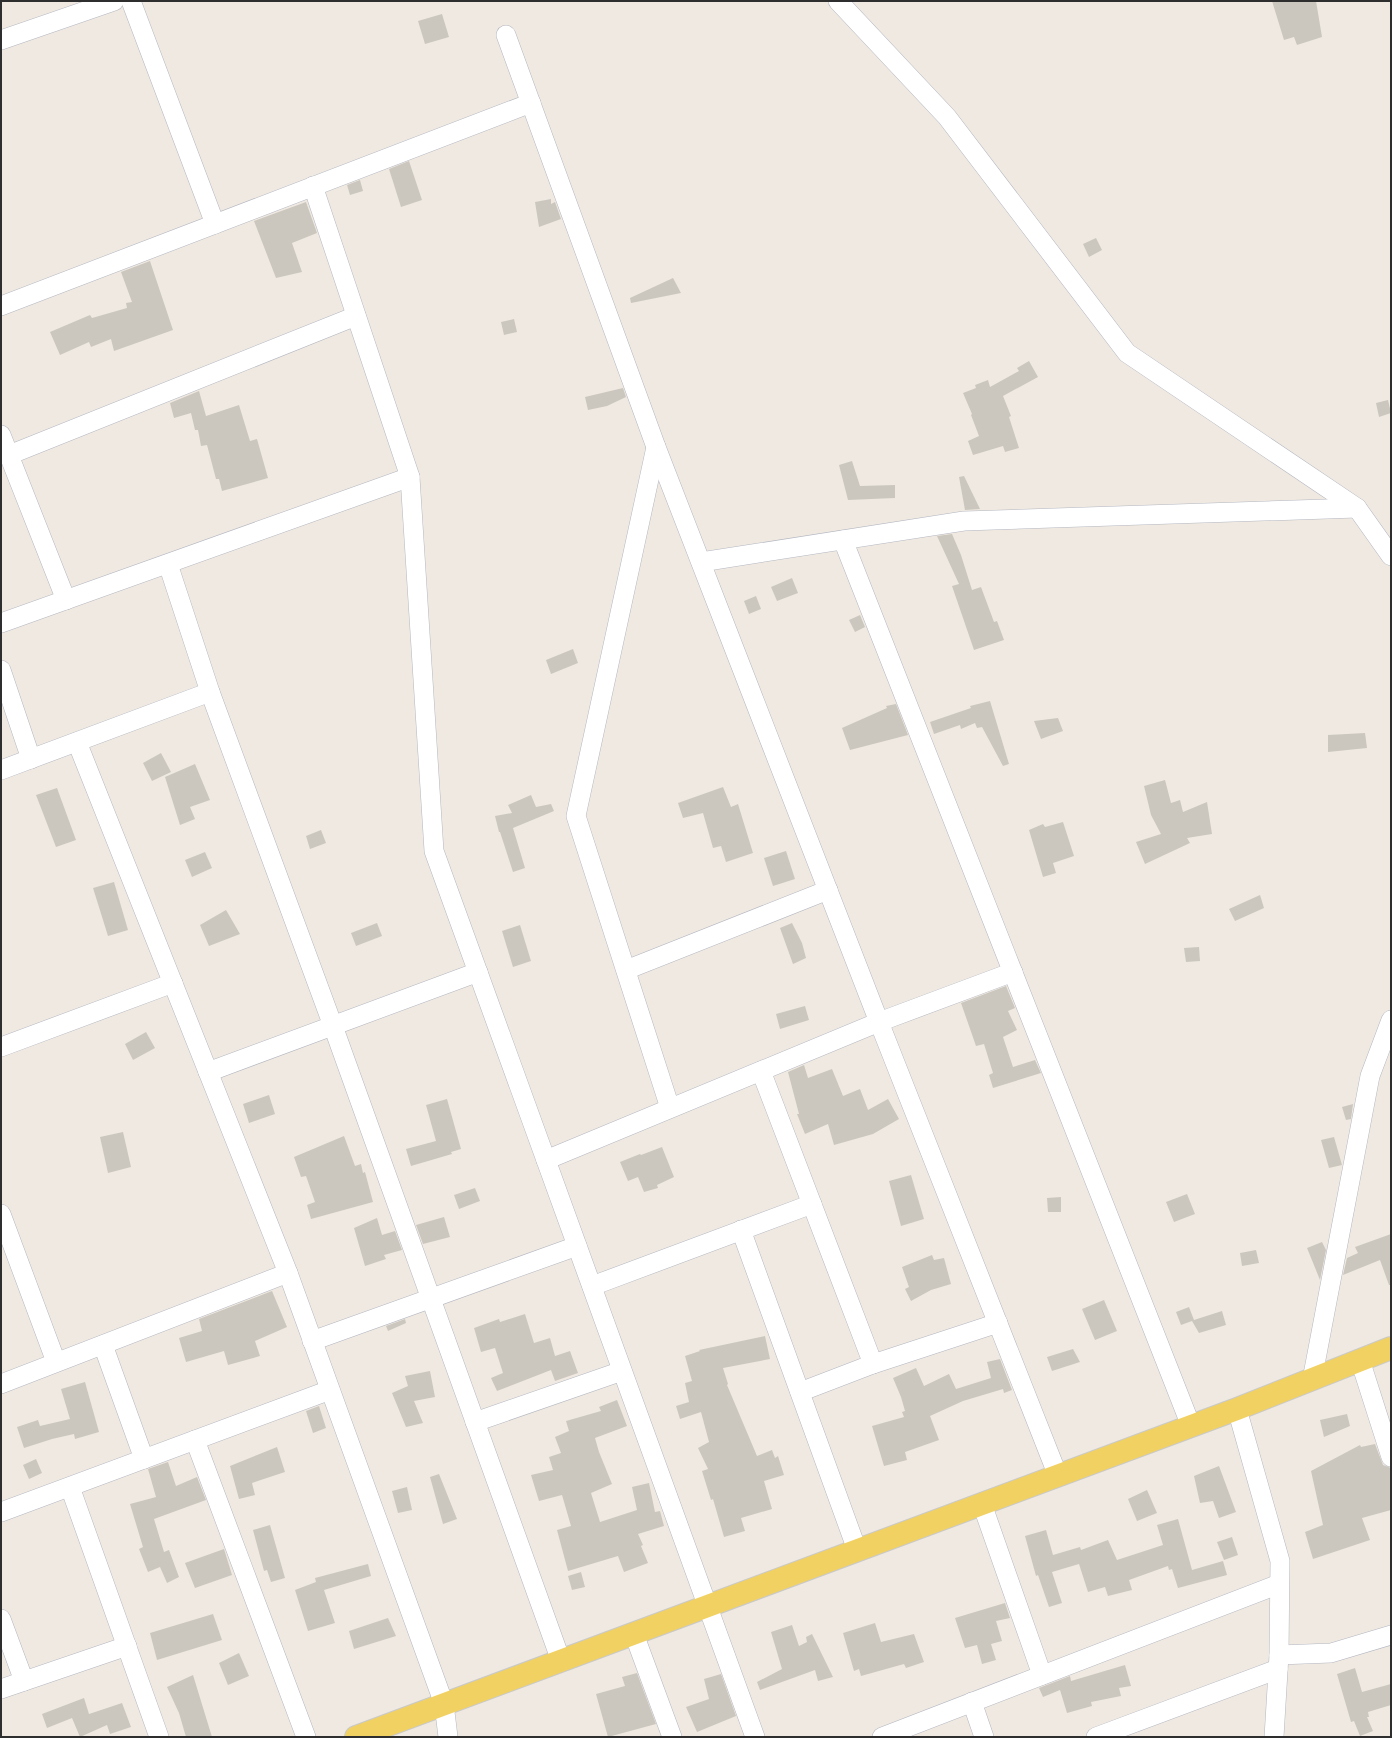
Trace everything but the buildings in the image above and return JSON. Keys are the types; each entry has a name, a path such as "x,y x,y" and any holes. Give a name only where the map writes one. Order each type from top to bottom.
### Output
{"main road":[{"path":"356,1737 1237,1409 1391,1348"}],"street":[{"path":"1,40 114,1"},
{"path":"131,1 215,224"},
{"path":"838,1 947,117 1127,353 1357,508 1391,556"},
{"path":"506,35 656,447 879,1022 1058,1476"},
{"path":"1,306 531,103"},
{"path":"313,186 410,477 434,851 755,1737"},
{"path":"9,455 356,316"},
{"path":"1,435 66,600"},
{"path":"656,447 576,816 670,1108"},
{"path":"1,623 410,477"},
{"path":"701,562 964,521 1357,508"},
{"path":"843,540 1191,1426"},
{"path":"168,564 210,692 334,1026 561,1661"},
{"path":"1,670 31,759"},
{"path":"1,770 210,692"},
{"path":"77,742 288,1273 444,1704 448,1737"},
{"path":"626,970 828,890"},
{"path":"208,1072 478,972"},
{"path":"546,1160 879,1022 1013,972"},
{"path":"1,1047 173,983"},
{"path":"1312,1380 1370,1076 1391,1020"},
{"path":"761,1071 873,1364"},
{"path":"592,1286 812,1204"},
{"path":"1,1214 56,1362"},
{"path":"741,1230 857,1550"},
{"path":"312,1341 577,1246"},
{"path":"1,1384 288,1273"},
{"path":"800,1392 873,1364 998,1323"},
{"path":"103,1344 144,1459"},
{"path":"1360,1360 1391,1457"},
{"path":"475,1422 622,1371"},
{"path":"1,1512 330,1390"},
{"path":"1237,1409 1280,1561 1278,1662 1274,1737"},
{"path":"194,1440 306,1737"},
{"path":"70,1486 160,1737"},
{"path":"982,1504 1042,1675"},
{"path":"882,1737 1279,1584"},
{"path":"1,1619 24,1681"},
{"path":"634,1634 672,1737"},
{"path":"1096,1737 1278,1662 1331,1653 1391,1635"},
{"path":"1,1689 127,1646"},
{"path":"972,1702 984,1737"}]}
